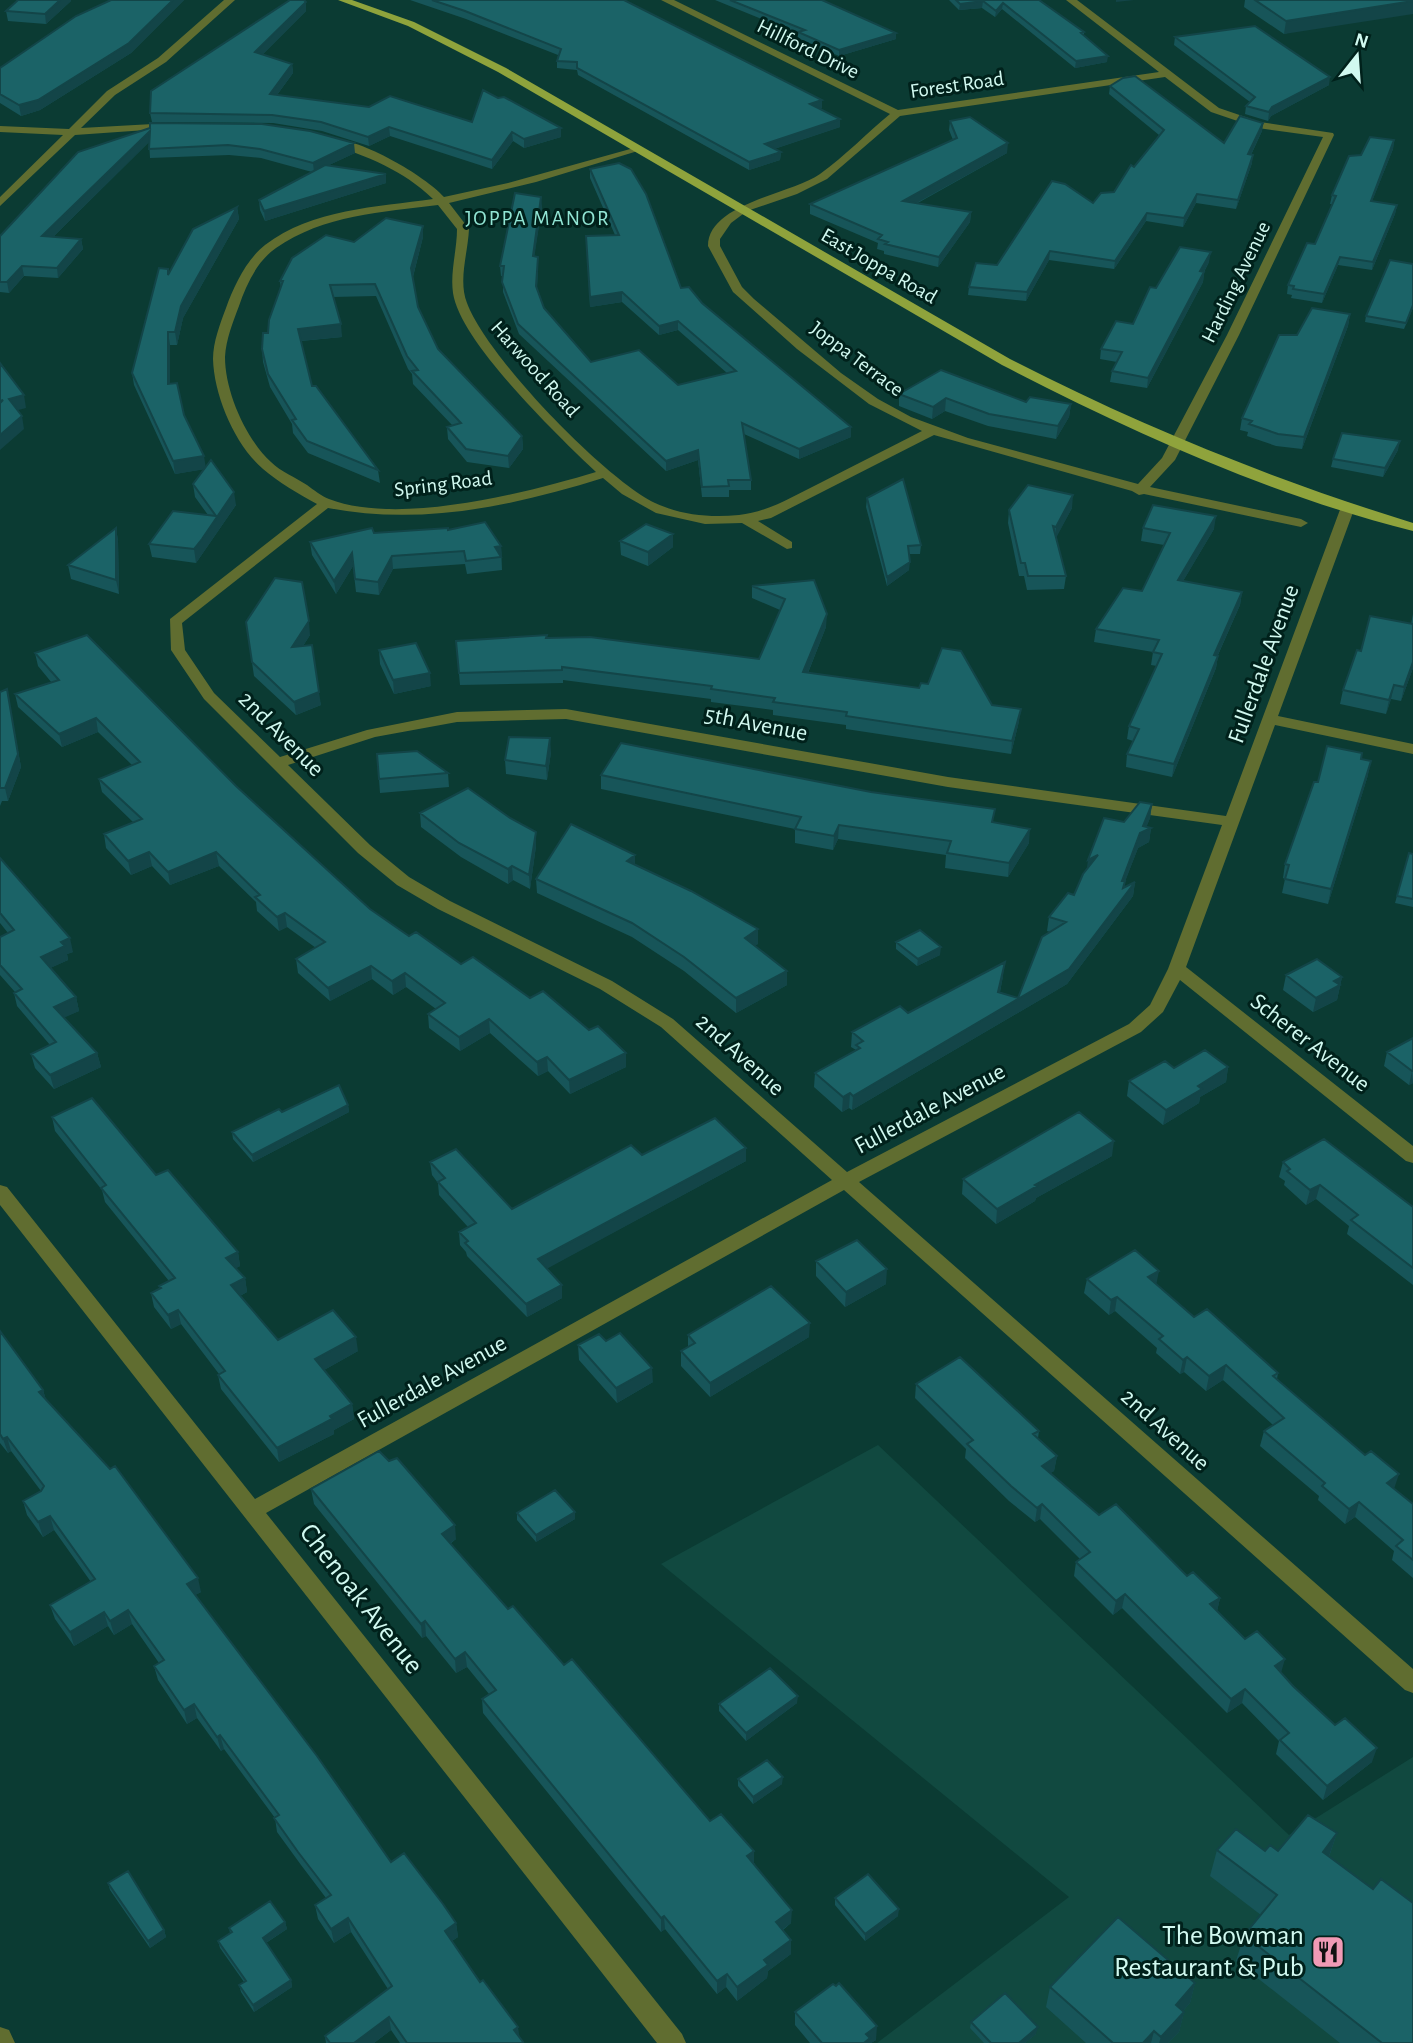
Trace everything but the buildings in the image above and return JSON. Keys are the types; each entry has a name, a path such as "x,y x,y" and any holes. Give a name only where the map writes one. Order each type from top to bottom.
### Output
{"main road":[{"name":"East Joppa Road","path":"343,0 438,36 1006,362 1084,403 1174,444 1265,480 1413,527"}],"street":[{"path":"0,203 111,93 162,60 230,0"},
{"name":"Hillford Drive","path":"666,0 897,113"},
{"path":"1071,0 1164,74"},
{"name":"Forest Road","path":"743,209 793,192 823,177 897,113 1164,74"},
{"name":"Harding Avenue","path":"1164,74 1225,115 1292,131 1329,135 1233,335 1174,444"},
{"path":"0,130 71,132 187,125"},
{"name":"Harwood Road","path":"317,138 377,156 424,182 442,201 463,229 458,286 460,300 474,330 512,378 605,473"},
{"name":"Spring Road","path":"605,473 472,506 438,510 386,512 326,503 265,464 228,401 219,362 222,335 254,263 268,248 289,236 358,214 442,201 523,184 637,148"},
{"name":"Joppa Terrace","path":"743,209 727,221 714,239 714,246 737,289 869,399 932,431 1139,491 1301,523"},
{"path":"605,473 631,495 669,512 709,520 747,520 791,505 932,431"},
{"path":"1139,491 1162,468 1174,444"},
{"name":"2nd Avenue","path":"326,503 175,622 178,650 209,696 364,849 403,881 444,905 606,985 667,1023 1413,1683"},
{"name":"Fullerdale Avenue","path":"253,1510 847,1180 1136,1028 1157,1008 1177,969 1348,507"},
{"path":"747,520 786,545"},
{"name":"5th Avenue","path":"275,764 372,733 457,717 566,714 948,782 1232,822"},
{"path":"1270,719 1413,749"},
{"name":"Scherer Avenue","path":"1177,969 1413,1156"},
{"name":"Chenoak Avenue","path":"0,1192 673,2043"}],"shaded area":[{"path":"878,1445 1289,1835 1413,1757 1413,2043 877,2043 1069,1897 661,1564"}],"place":[{"name":"The Bowman Restaurant & Pub","path":"1328,1952"}],"district":[{"name":"JOPPA MANOR","path":"538,218"}]}
